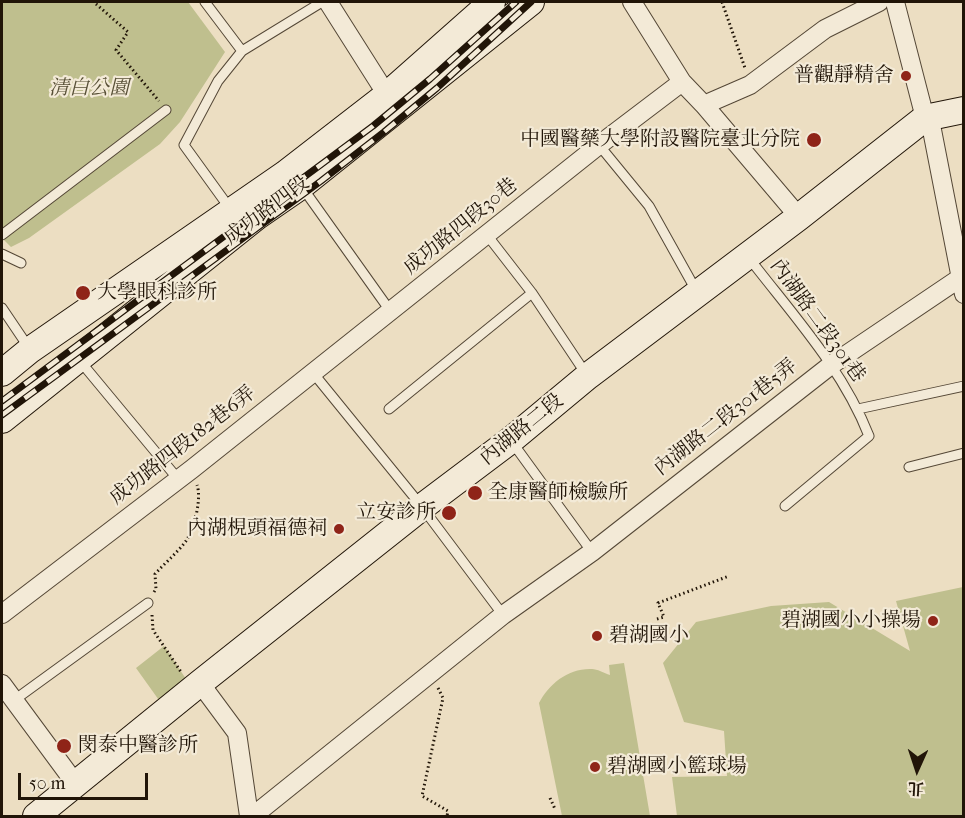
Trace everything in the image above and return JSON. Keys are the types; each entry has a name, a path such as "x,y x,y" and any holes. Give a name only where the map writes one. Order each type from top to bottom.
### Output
{"main road":[{"name":"成功路四段","path":"2,373 30,351 285,174 387,95 492,2"},
{"name":"成功路四段","path":"2,420 255,217 301,186 531,2"},
{"name":"內湖路二段","path":"36,816 422,507 511,440 588,376 925,118 963,110"}],"street":[{"path":"328,2 387,95"},
{"path":"632,2 682,82 799,216"},
{"path":"704,105 750,85 825,29 879,2"},
{"path":"895,2 925,118 932,130 959,249 962,286"},
{"name":"成功路四段30巷","path":"391,312 598,145 682,82"},
{"name":"內湖路二段301巷5弄","path":"251,816 503,615 592,552 831,365 962,286"},
{"name":"成功路四段182巷6弄","path":"2,614 391,312"},
{"path":"2,684 75,783"},
{"path":"197,686 237,733 251,816"}],"lane":[{"path":"206,2 242,51"},
{"path":"231,210 184,145 218,81 242,51 322,2"},
{"path":"2,235 166,110"},
{"path":"598,145 649,206 697,292"},
{"path":"301,186 391,312"},
{"path":"487,235 532,293 588,376"},
{"path":"2,254 21,263"},
{"name":"內湖路二段301巷","path":"746,255 831,365 858,409 869,436 785,506"},
{"path":"389,410 532,293"},
{"path":"2,308 30,351"},
{"path":"79,359 185,474"},
{"path":"314,374 422,507 503,615"},
{"path":"858,409 963,386"},
{"path":"511,440 592,552"},
{"path":"909,467 963,453"},
{"path":"13,701 148,603"}],"path":[{"path":"722,2 750,85"},
{"path":"96,4 128,32 116,50 166,110"},
{"path":"185,474 200,494 194,520 187,540 156,574 156,589 148,603 153,630 197,686"},
{"path":"657,619 664,617 658,603 729,576"},
{"path":"430,673 443,698 422,796 448,811 447,816"},
{"path":"550,798 555,809"}],"green space":[{"name":"清白公園","path":"2,2 188,2 225,52 180,122 160,144 29,238 11,247 2,238"},
{"path":"963,587 963,816 677,816 672,777 727,776 724,731 684,722 663,663 696,622 771,606 829,602 910,651 896,601"},
{"path":"164,646 188,682 161,703 136,668"},
{"path":"624,663 650,816 562,816 539,703 548,690 567,674 592,669 610,675 609,665"}],"railway":[{"path":"2,401 373,126 430,79 516,2"},
{"path":"2,415 321,181 384,132 437,88 531,2"}],"place":[{"name":"普觀靜精舍","path":"906,76"},
{"name":"中國醫藥大學附設醫院臺北分院","path":"814,140"},
{"name":"大學眼科診所","path":"83,293"},
{"name":"全康醫師檢驗所","path":"475,493"},
{"name":"立安診所","path":"449,513"},
{"name":"內湖梘頭福德祠","path":"339,529"},
{"name":"碧湖國小小操場","path":"933,621"},
{"name":"碧湖國小","path":"597,636"},
{"name":"閔泰中醫診所","path":"64,746"},
{"name":"碧湖國小籃球場","path":"595,767"}]}
